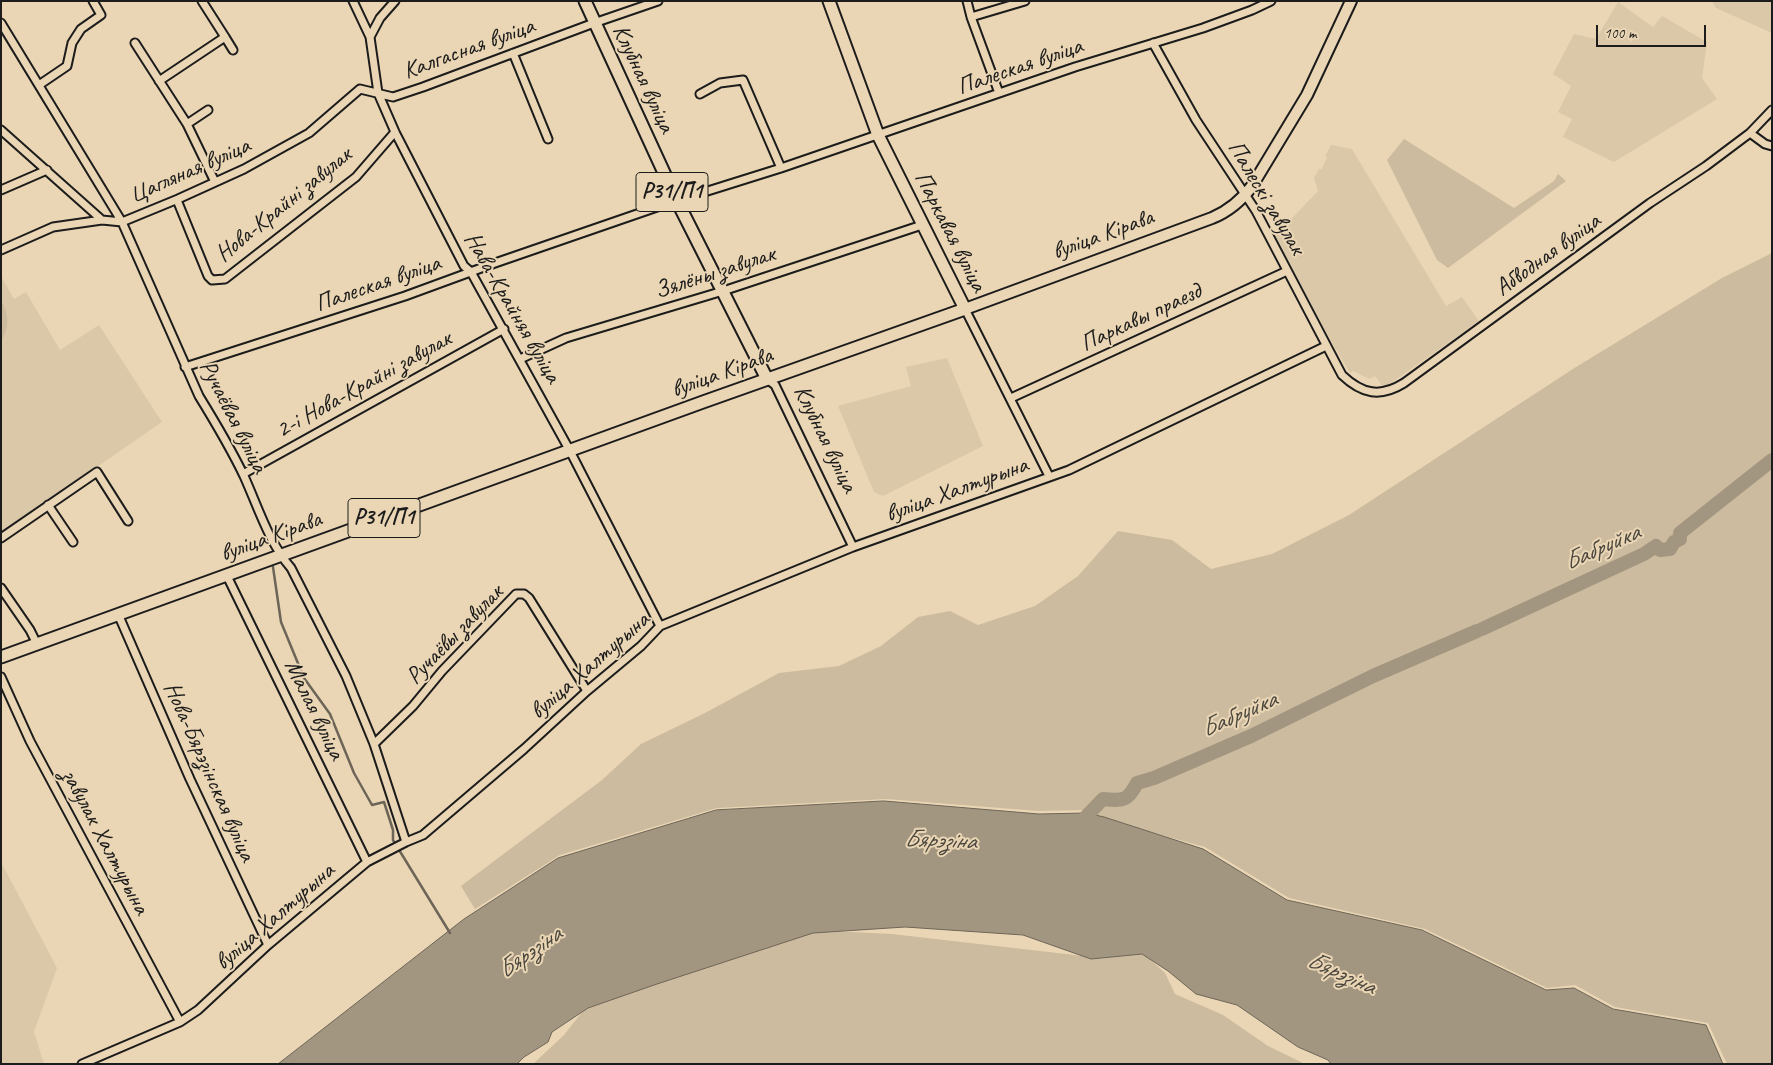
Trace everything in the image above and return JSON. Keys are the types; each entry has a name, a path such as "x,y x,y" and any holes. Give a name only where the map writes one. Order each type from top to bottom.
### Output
{"main road":[{"name":"Клубная вуліца","path":"585,1 677,201 767,379"},
{"name":"Паркавая вуліца","path":"829,1 878,135 965,308"},
{"name":"вуліца Кірава","path":"1,657 965,308 1212,218 1231,209 1245,196 1307,95 1350,1"}],"street":[{"path":"39,85 67,66 72,43 82,29 101,15 92,1"},
{"path":"202,1 233,50"},
{"name":"Нава-Крайняя вуліца","path":"353,1 370,37 378,93 395,132 464,266 471,272 504,329 570,451 660,626"},
{"path":"370,37 380,18 395,1"},
{"name":"Калгасная вуліца","path":"378,93 393,96 423,87 658,1"},
{"path":"967,1 999,93"},
{"path":"971,17 1025,1"},
{"name":"Палеская вуліца","path":"186,367 405,296 677,201 999,93 1236,16 1271,1"},
{"name":"Ручаёвая вуліца","path":"1,23 122,222 199,396 243,474 280,556 291,568 346,676 374,744 404,843"},
{"path":"159,81 225,37"},
{"path":"135,43 186,124 215,182"},
{"name":"Палескі завулак","path":"1153,43 1196,120 1256,211 1342,375"},
{"path":"513,53 548,139"},
{"path":"700,94 720,83 743,80 780,168"},
{"name":"Цагляная вуліца","path":"1,250 53,227 102,220 122,222 177,200 257,162 309,133 360,88 378,93"},
{"path":"186,124 208,110"},
{"name":"Абводная вуліца","path":"1342,375 1353,385 1368,392 1381,393 1393,390 1650,203 1706,166 1750,133 1772,110"},
{"path":"1,130 102,220"},
{"name":"Нова-Крайні завулак","path":"177,200 208,276 212,280 225,279 356,177 395,132"},
{"path":"1750,133 1765,144 1772,146"},
{"path":"1,190 47,170"},
{"name":"Зялёны завулак","path":"520,359 566,338 723,291 922,225"},
{"name":"Паркавы праезд","path":"1011,398 1287,271"},
{"name":"Паркавая вуліца","path":"965,308 1049,476"},
{"name":"2-і Нова-Крайні завулак","path":"243,474 504,329"},
{"name":"вуліца Халтурына","path":"82,1064 180,1022 198,1010 268,945 366,862 424,835 524,749 587,691 641,646 660,626 853,547 1068,470 1326,346"},
{"name":"Клубная вуліца","path":"767,379 775,385 853,547"},
{"path":"1,538 97,472 128,521"},
{"path":"48,505 73,542"},
{"name":"Малая вуліца","path":"227,576 366,862"},
{"path":"1,588 30,630 37,644"},
{"name":"Ручаёвы завулак","path":"374,744 413,706 442,671 516,594 524,594 529,598 587,691"},
{"name":"Нова-Бярэзінская вуліца","path":"118,614 190,780 268,945"},
{"name":"завулак Халтурына","path":"1,677 30,741 180,1022"}],"shaded area":[{"path":"1712,1 1772,1 1772,33 1716,8"},
{"path":"1618,2 1653,27 1662,16 1707,42 1702,78 1717,99 1614,162 1563,137 1572,119 1558,112 1571,86 1553,74 1574,34 1596,39"},
{"path":"1404,139 1514,208 1554,181 1558,174 1566,181 1448,268 1437,260 1387,160"},
{"path":"1331,145 1352,149 1446,306 1462,297 1479,321 1384,388 1375,376 1370,379 1353,371 1350,373 1303,294 1274,237 1318,191 1314,178 1319,169 1321,170"},
{"path":"1772,253 1772,1064 1727,1064 1708,1023 1615,1007 1575,985 1547,988 1425,929 1289,898 1205,847 1102,819 1086,810 1038,811 886,799 717,808 560,855 475,909 461,886 602,780 641,744 705,713 779,673 839,666 881,646 918,617 950,611 978,625 1035,606 1078,576 1118,531 1172,540 1211,569 1272,554 1349,515 1576,367 1722,278"},
{"path":"1,276 14,299 26,292 60,350 99,325 162,422 1,533"},
{"path":"1,301 6,310 7,326 1,341"},
{"path":"947,358 983,446 883,496 874,492 838,406 911,386 906,367"},
{"path":"1,862 57,968 34,1032 44,1064 1,1064"},
{"path":"812,930 892,934 1092,957 1142,952 1165,973 1175,994 1223,1015 1268,1046 1305,1064 533,1064 564,1035 586,1007"}],"water":[{"name":"Бярэзіна","path":"884,801 1039,814 1086,813 1104,817 1203,849 1287,900 1422,930 1546,990 1574,988 1613,1009 1706,1025 1723,1064 1331,1064 1328,1060 1298,1047 1237,1005 1196,994 1168,971 1142,954 1091,959 1023,935 905,927 813,933 588,1008 552,1032 548,1042 524,1057 517,1064 278,1064 464,919 558,858 716,810"}],"waterway":[{"name":"Бабруйка","path":"1482,629 1644,554 1656,546 1660,550 1670,549 1674,542 1680,539 1680,533 1772,460"},
{"path":"273,567 281,622 304,678 330,714 354,773 372,805 384,802 393,830 393,840 450,933"},
{"name":"Бабруйка","path":"1076,827 1103,799 1120,800 1128,796 1137,783 1154,778 1251,736 1373,676 1477,631"}]}
